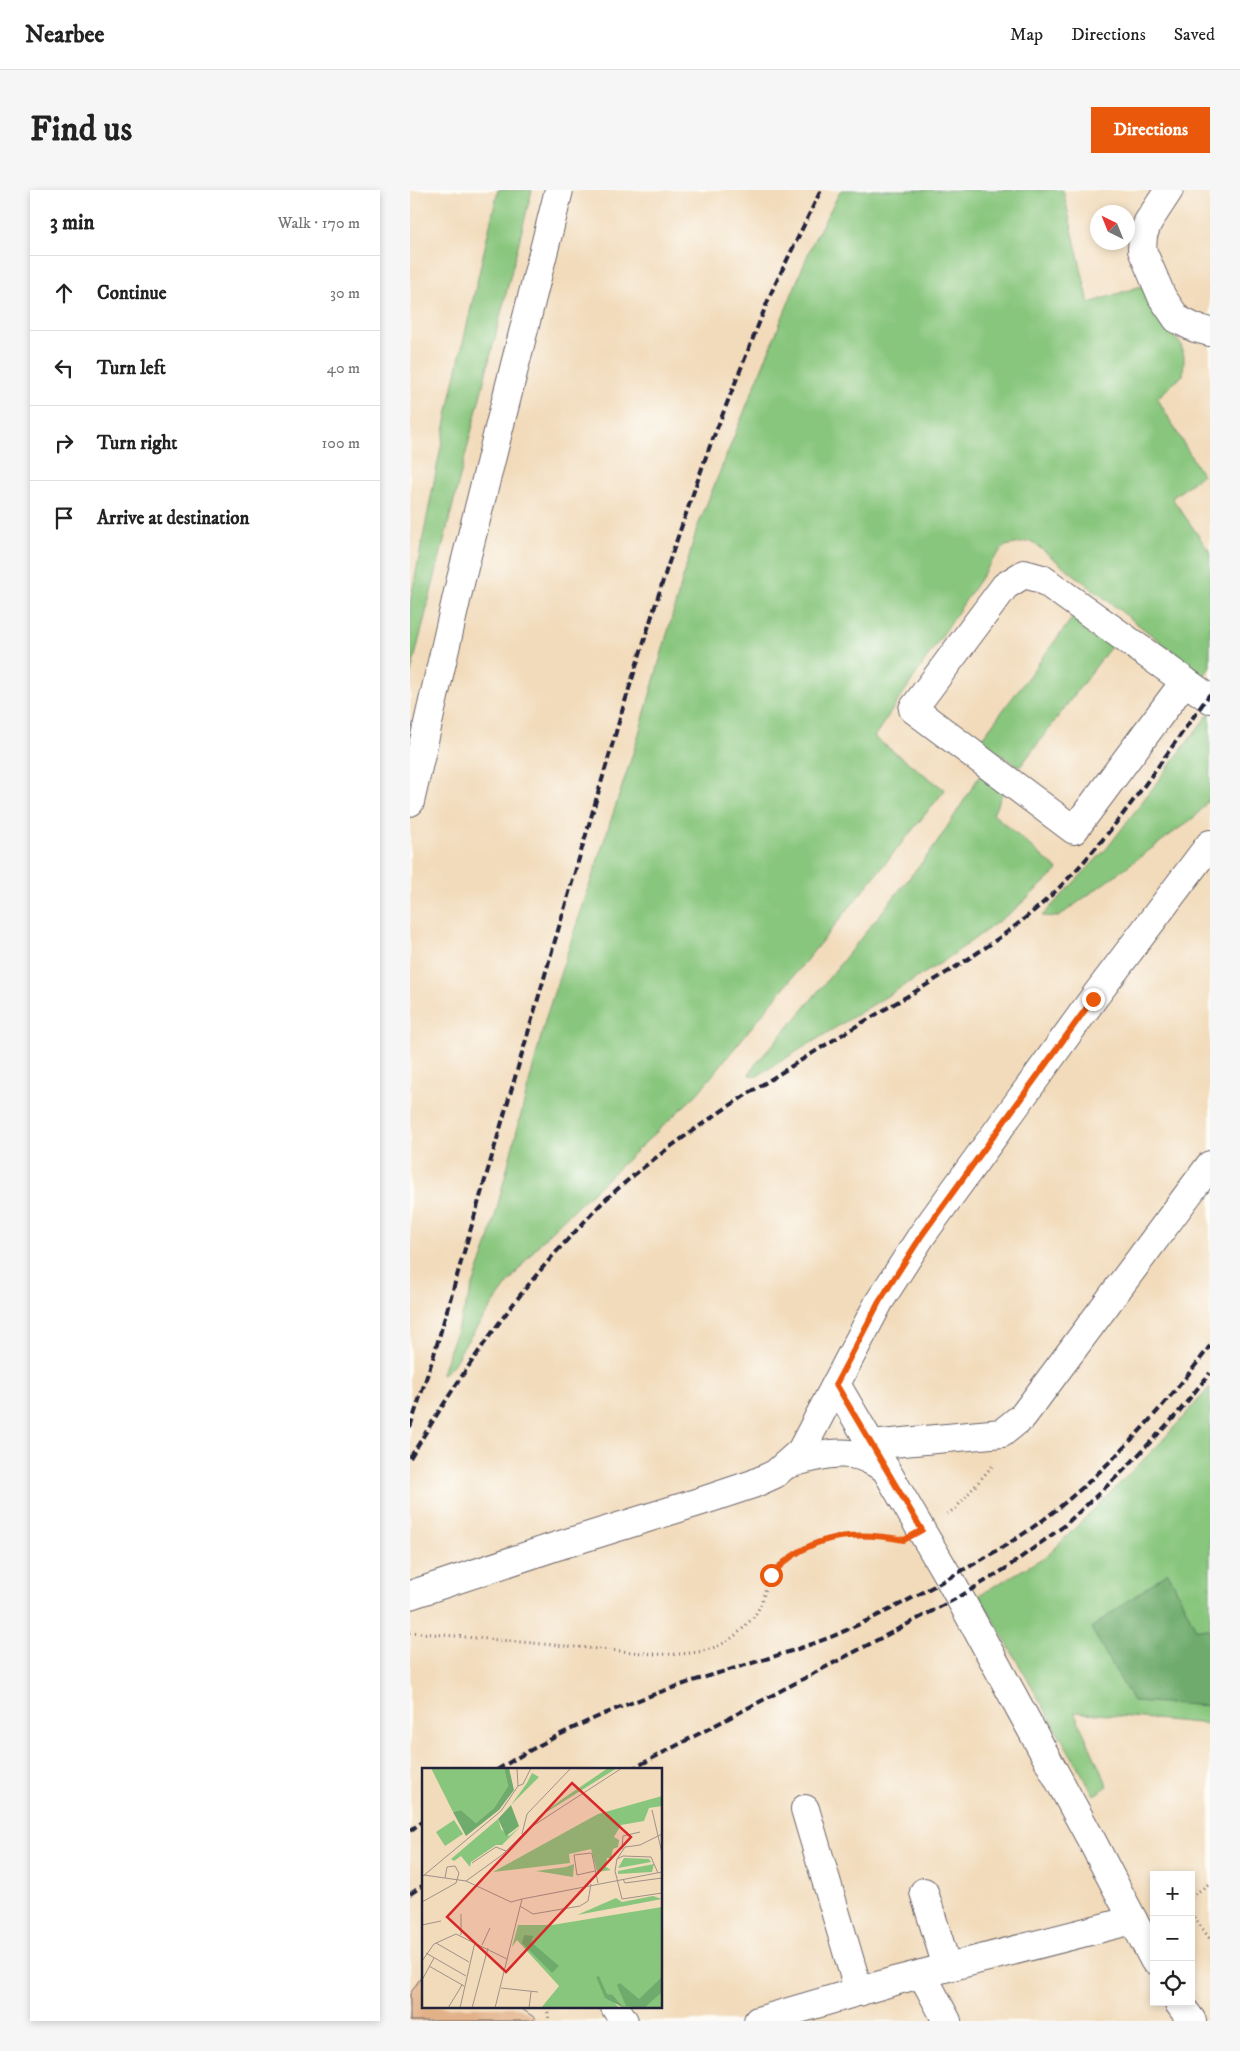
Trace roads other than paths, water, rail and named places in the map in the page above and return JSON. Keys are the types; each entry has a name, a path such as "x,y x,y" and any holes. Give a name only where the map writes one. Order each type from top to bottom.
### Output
{"lane":[{"path":"410,802 460,583 559,190"},
{"path":"1169,190 1148,222 1143,235 1142,250 1162,297 1177,319 1195,328 1210,332"},
{"path":"1185,681 1074,830 913,709 1005,586 1024,574 1042,579 1185,681 1210,699"},
{"path":"410,1595 554,1546 753,1484 775,1474 788,1464 801,1451 879,1302 922,1235 1071,1029 1210,844"},
{"path":"870,1445 1002,1433 1024,1416 1210,1165"},
{"path":"836,1384 870,1445 922,1530 1094,1843 1150,1952"},
{"path":"788,1464 822,1455 842,1454 859,1456 885,1468"},
{"path":"805,1809 860,1992"},
{"path":"924,1892 935,1971 947,2021"},
{"path":"775,2019 935,1971 1133,1920"},
{"path":"1181,2006 1192,2021"},
{"path":"616,2008 624,2021"}],"railway":[{"path":"410,1427 433,1358 623,708 667,568 708,451 771,293 821,190"},
{"path":"410,1458 464,1373 503,1317 545,1264 603,1202 654,1159 707,1121 819,1049 935,980 1020,922 1045,901 1091,854 1132,802 1210,694"},
{"path":"500,1768 563,1733 633,1702 831,1637 903,1603 995,1552 1019,1537 1066,1502 1111,1461 1173,1393 1210,1346"},
{"path":"634,1768 959,1597 1005,1569 1064,1526 1124,1470 1177,1414 1210,1373"},
{"path":"410,1831 422,1822"},
{"path":"410,1894 422,1886"}]}
